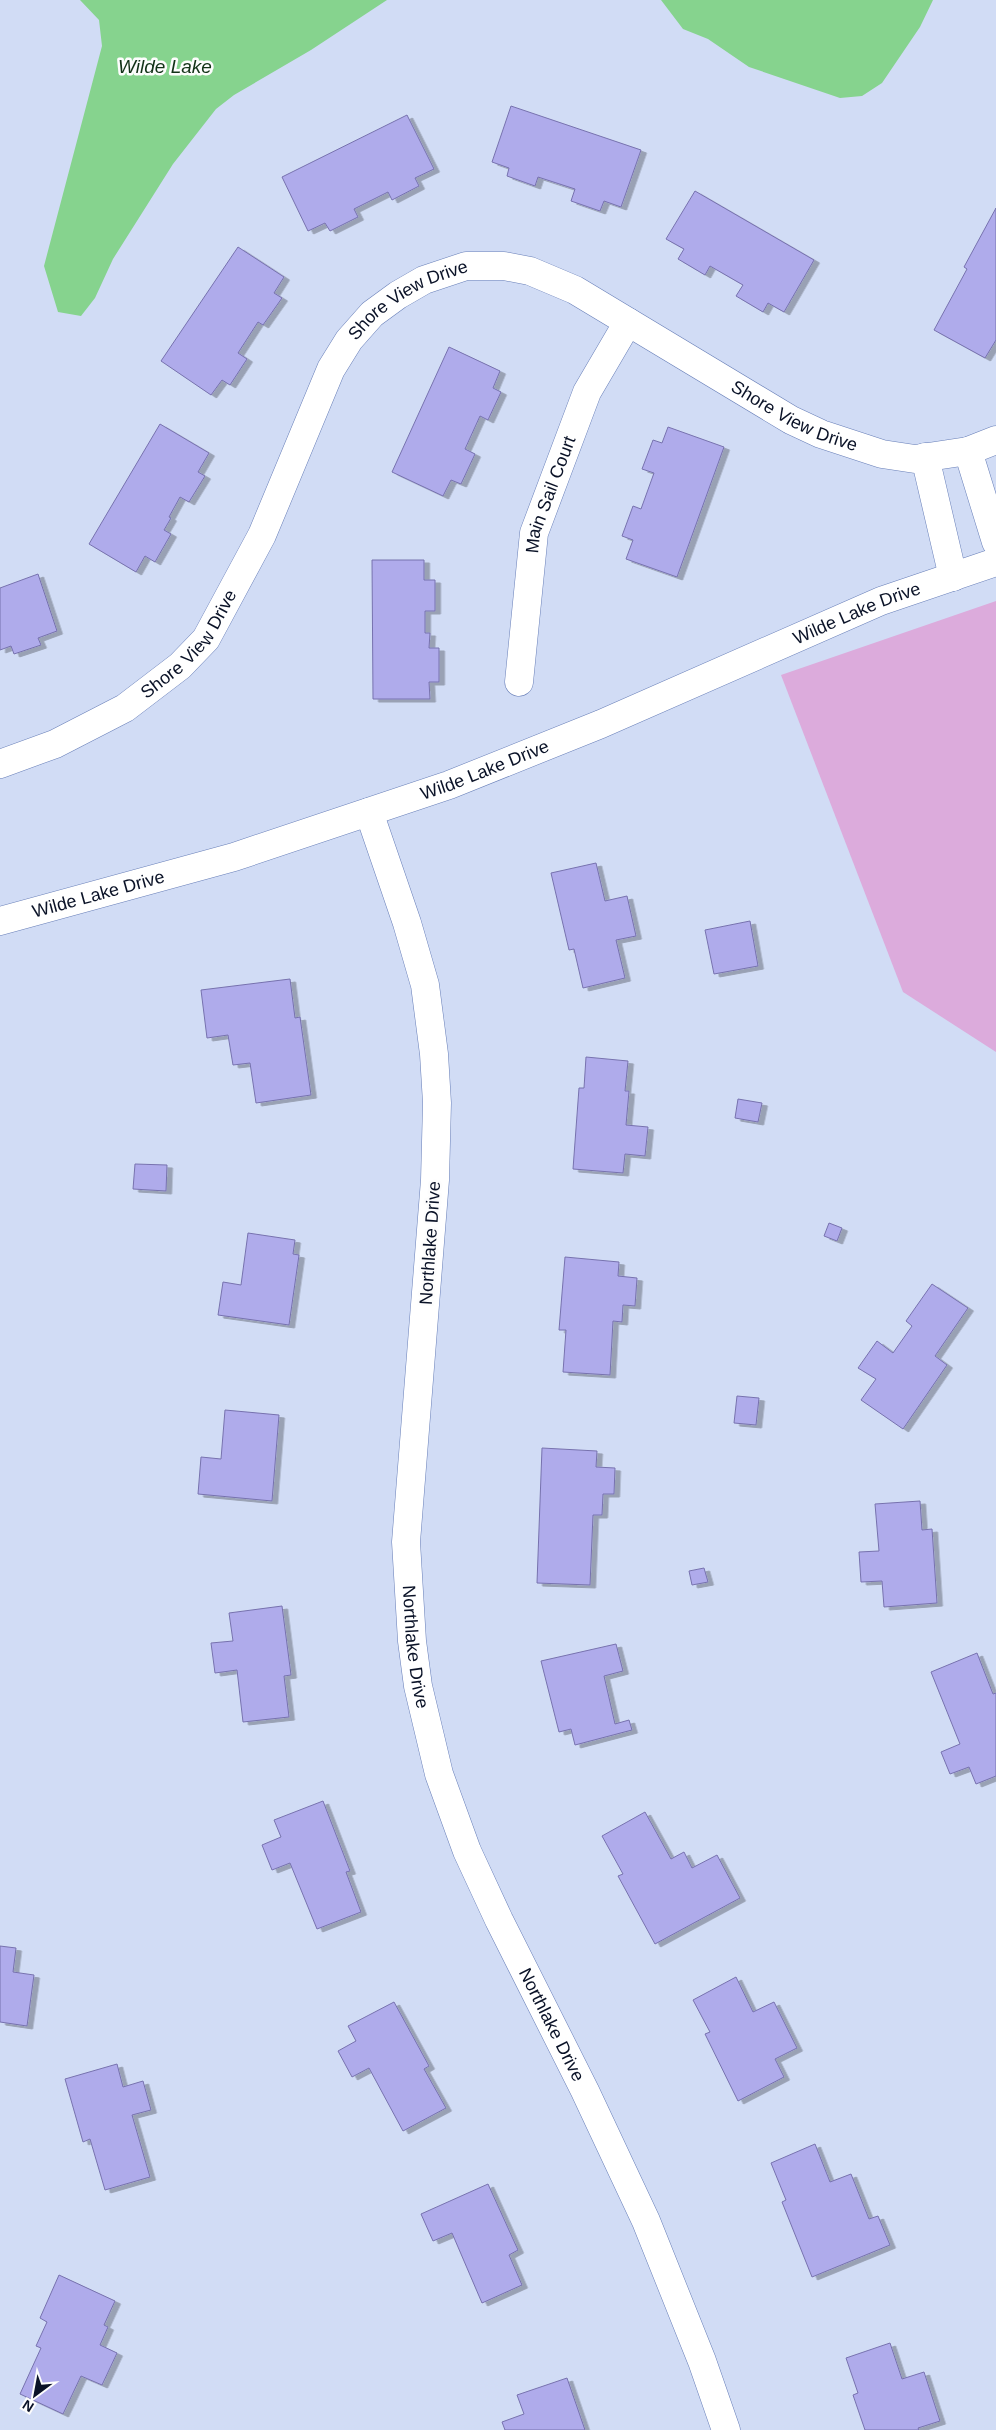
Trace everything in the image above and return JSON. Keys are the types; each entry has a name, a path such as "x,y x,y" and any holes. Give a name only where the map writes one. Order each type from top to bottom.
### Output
{"street":[{"name":"Shore View Drive","path":"0,764 55,744 125,708 180,666 206,639 262,535 331,369 349,340 372,314 398,295 424,280 466,266 504,266 530,271 575,290 791,420 821,434 882,454 915,459 968,451 996,440"},
{"name":"Main Sail Court","path":"519,682 534,532 588,392 628,322"},
{"path":"968,451 996,542"},
{"path":"925,457 953,577"},
{"name":"Wilde Lake Drive","path":"0,921 234,857 448,785 601,724 881,601 996,562"},
{"name":"Northlake Drive","path":"368,812 408,923 425,985 434,1054 437,1103 435,1180 406,1542 412,1641 418,1686 439,1774 467,1851 499,1920 585,2091 646,2221 702,2361 726,2430"}],"shaded area":[{"path":"996,601 996,1052 903,992 781,675"}],"water":[{"name":"Wilde Lake","path":"80,0 387,0 311,50 234,95 216,109 173,164 113,259 95,298 81,316 58,312 44,266 102,46 99,20"},
{"path":"661,0 933,0 920,27 882,83 862,96 840,98 749,67 708,39 683,29"}],"building":[{"path":"511,106 641,150 621,207 604,201 600,211 571,201 575,189 538,177 535,186 507,176 509,168 492,162"},
{"path":"407,115 434,169 415,178 419,186 392,200 388,192 354,209 358,217 330,231 325,223 308,231 282,177"},
{"path":"695,191 814,260 784,312 768,303 763,312 736,296 743,285 710,266 705,275 678,259 684,249 666,239"},
{"path":"996,208 996,340 985,358 934,330 967,269 964,267"},
{"path":"238,247 284,277 274,293 282,298 263,325 258,322 238,353 247,359 230,385 222,380 211,395 161,361"},
{"path":"449,347 500,371 493,388 501,392 488,420 480,416 465,449 475,454 461,484 451,480 443,496 392,472"},
{"path":"160,424 209,453 198,472 205,476 189,502 180,497 169,517 171,518 164,530 171,534 155,562 145,556 136,572 89,544"},
{"path":"668,427 724,447 677,577 626,559 633,540 622,536 633,506 641,509 654,473 642,469 653,440 662,443"},
{"path":"372,560 424,560 424,580 435,580 435,611 425,611 425,633 430,633 429,648 439,648 439,682 429,682 430,699 373,699"},
{"path":"38,574 57,631 38,638 41,645 14,654 11,646 0,650 0,588"},
{"path":"596,863 605,901 627,896 636,936 616,940 625,978 583,988 574,949 569,950 551,873"},
{"path":"750,921 758,966 714,974 705,930"},
{"path":"290,979 295,1018 300,1017 311,1095 256,1103 250,1063 233,1065 228,1035 207,1038 201,990"},
{"path":"586,1057 628,1061 625,1091 629,1091 626,1125 648,1127 645,1156 625,1154 623,1173 573,1169 579,1088 584,1088"},
{"path":"738,1099 762,1103 758,1122 735,1118"},
{"path":"135,1164 167,1165 166,1191 133,1189"},
{"path":"829,1223 842,1228 837,1241 824,1236"},
{"path":"248,1233 295,1240 293,1254 299,1255 289,1325 218,1315 223,1282 241,1285"},
{"path":"565,1257 619,1262 618,1276 637,1278 635,1306 623,1305 622,1322 613,1321 610,1375 563,1372 566,1330 559,1330"},
{"path":"932,1284 968,1308 935,1356 947,1365 903,1429 861,1400 876,1379 858,1368 877,1341 893,1353 912,1326 906,1321"},
{"path":"737,1396 759,1398 756,1425 734,1423"},
{"path":"225,1410 279,1415 272,1501 198,1494 201,1457 221,1459"},
{"path":"542,1448 597,1451 596,1467 615,1468 614,1494 603,1494 602,1515 593,1515 590,1585 537,1583"},
{"path":"920,1501 922,1530 932,1529 937,1603 884,1607 882,1581 861,1582 859,1552 879,1551 875,1504"},
{"path":"704,1568 708,1582 692,1585 689,1571"},
{"path":"282,1606 291,1675 284,1676 289,1717 243,1722 237,1670 215,1673 211,1643 233,1641 229,1613"},
{"path":"616,1644 623,1671 604,1676 615,1724 629,1720 632,1730 575,1745 571,1729 559,1732 541,1661"},
{"path":"977,1653 993,1694 996,1693 996,1776 976,1784 969,1767 950,1774 941,1752 960,1744 931,1672"},
{"path":"323,1801 350,1871 346,1872 361,1912 317,1929 290,1863 272,1870 262,1845 281,1837 274,1820"},
{"path":"645,1812 671,1859 684,1852 692,1868 717,1855 740,1898 655,1944 618,1876 623,1874 602,1836"},
{"path":"0,1946 16,1948 13,1972 34,1975 27,2026 0,2022"},
{"path":"736,1977 753,2012 774,2002 797,2048 775,2059 784,2077 738,2101 705,2034 710,2032 693,2000"},
{"path":"394,2002 429,2066 424,2069 446,2108 403,2131 369,2068 352,2077 338,2051 356,2041 348,2026"},
{"path":"117,2064 123,2087 143,2081 151,2110 132,2115 150,2177 105,2190 90,2139 83,2142 65,2079"},
{"path":"815,2144 830,2182 851,2174 869,2219 878,2216 890,2245 812,2277 782,2202 786,2200 771,2163"},
{"path":"488,2184 518,2250 509,2255 522,2285 482,2303 452,2233 433,2241 421,2214"},
{"path":"59,2275 115,2301 104,2325 108,2327 100,2345 117,2353 102,2385 81,2376 63,2414 20,2394 41,2348 36,2346 47,2322 40,2318"},
{"path":"890,2343 902,2379 924,2372 940,2421 918,2428 919,2430 865,2430 853,2395 858,2393 846,2358"},
{"path":"567,2378 585,2430 505,2430 502,2422 524,2414 517,2395"}]}
